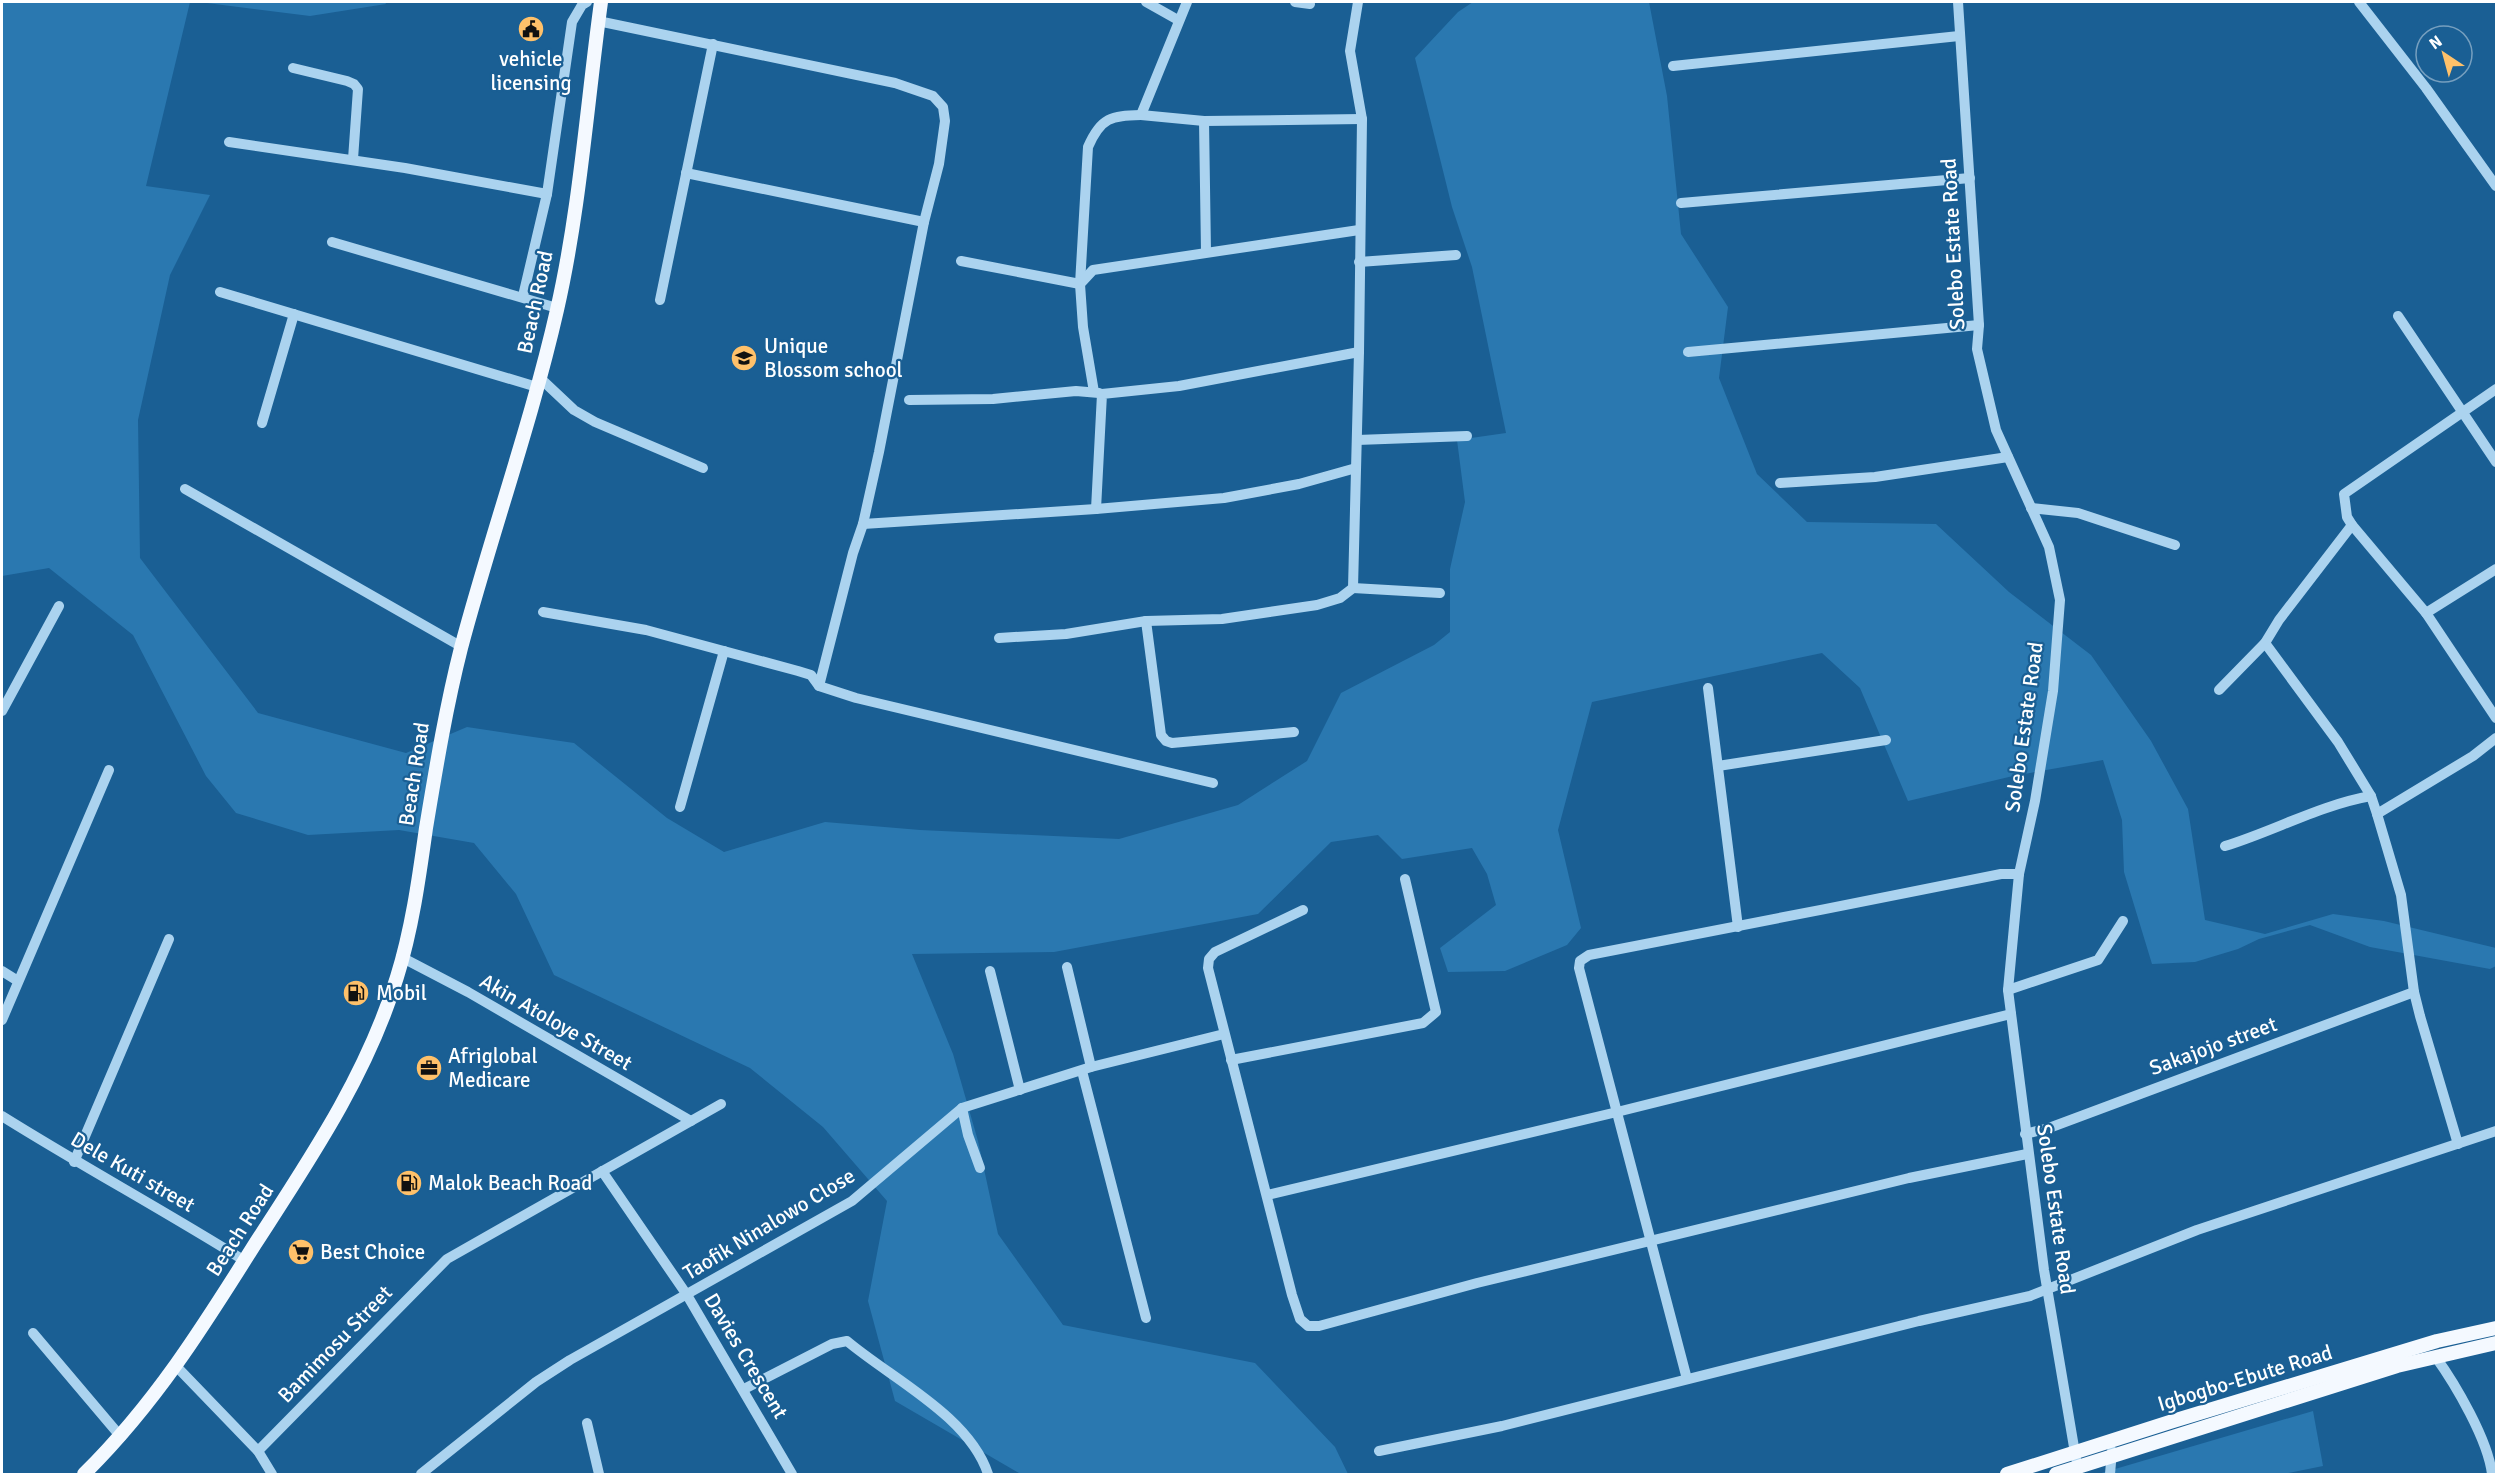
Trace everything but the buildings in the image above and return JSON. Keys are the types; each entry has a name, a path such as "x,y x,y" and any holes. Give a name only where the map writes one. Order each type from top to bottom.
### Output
{"main road":[{"name":"Beach Road","path":"84,1474 121,1437 176,1366 301,1173 358,1077 395,984 416,897 446,711 557,308 589,108 601,2"},
{"name":"Igbogbo-Ebute Road","path":"2007,1474 2438,1341 2496,1328"},
{"name":"Igbogbo-Ebute Road","path":"2056,1474 2397,1366 2496,1343"}],"street":[{"path":"523,296 547,194 572,22 582,5 587,2"},
{"path":"1146,2 1178,20"},
{"path":"1141,115 1187,2"},
{"path":"1295,2 1310,4"},
{"path":"1353,588 1362,119 1350,51 1358,2"},
{"name":"Solebo Estate Road","path":"1958,2 1979,325 1977,349 1996,430 2049,547 2060,600 2053,691 2035,801 2019,874 2007,990 2027,1154 2077,1468"},
{"path":"2359,2 2426,88 2496,186"},
{"path":"598,21 895,83 933,96 943,107 945,121 939,164 924,222 863,524 853,553 819,686"},
{"path":"1673,66 1959,36"},
{"path":"660,300 713,44"},
{"path":"293,68 347,81 358,89 353,159"},
{"path":"1096,509 1098,393 1083,327 1080,284 1088,147 1093,134 1114,116 1141,115 1204,121 1362,119"},
{"path":"1204,121 1206,252"},
{"path":"229,142 353,159 547,194"},
{"path":"686,173 924,222"},
{"path":"1681,203 1970,178"},
{"path":"1080,284 1093,270 1359,230"},
{"path":"333,242 523,296 557,308"},
{"path":"1359,262 1456,255"},
{"path":"961,261 1080,284"},
{"path":"220,292 538,382 574,410 595,422 703,468"},
{"path":"262,423 294,314"},
{"path":"2398,316 2496,462"},
{"path":"1688,352 1979,325"},
{"path":"909,400 993,399 1053,392 1098,393 1179,386 1359,352"},
{"path":"2496,389 2344,494 2347,517 2352,525 2426,613 2496,718"},
{"path":"1357,440 1467,436"},
{"path":"1780,483 1875,477 2008,457"},
{"path":"863,524 1224,498 1299,484 1356,468"},
{"path":"185,489 462,647"},
{"path":"2031,508 2078,513 2175,545"},
{"path":"2219,690 2265,643 2279,620 2352,525"},
{"path":"2426,613 2496,569"},
{"path":"999,638 1066,634 1146,621 1222,619 1317,605 1340,598 1353,588 1440,593"},
{"path":"2,711 59,606"},
{"path":"543,612 646,630 811,675 819,686 867,701 1213,783"},
{"path":"1146,621 1161,735 1166,741 1172,743 1294,732"},
{"path":"2265,643 2338,742 2371,796 2378,814 2401,895 2414,992 2458,1144"},
{"path":"680,807 724,651"},
{"path":"1708,688 1738,927"},
{"path":"2378,814 2473,756 2496,738"},
{"path":"1718,766 1886,740"},
{"path":"2,1020 109,770"},
{"path":"2225,846 2258,836 2345,801 2371,796"},
{"path":"1687,1379 1579,968 1580,961 1589,955 1674,937 1738,927 1989,877 2019,874"},
{"path":"1231,1060 1423,1023 1437,1012 1406,879"},
{"path":"1303,910 1215,952 1209,959 1208,968 1292,1295 1300,1319 1308,1326 1319,1326 1477,1283 1909,1178 2027,1154"},
{"path":"2007,990 2098,960 2123,921"},
{"path":"74,1162 169,939"},
{"name":"Akin Atoloye Street","path":"401,957 468,992 691,1121"},
{"path":"1067,968 1086,1069 1146,1318"},
{"path":"2,970 18,981"},
{"path":"990,971 1020,1090"},
{"name":"Sakajojo street","path":"2025,1134 2049,1128 2414,992"},
{"path":"1268,1196 2010,1014"},
{"name":"Taofik Ninalowo Close","path":"421,1474 536,1382 570,1360 852,1201 962,1108 1086,1069 1224,1034"},
{"name":"Bamimosu Street","path":"258,1451 447,1259 721,1104"},
{"path":"962,1108 968,1135 980,1168"},
{"name":"Dele Kuti street","path":"2,1116 74,1162 158,1207 245,1261"},
{"path":"1379,1451 1502,1426 1919,1321 2030,1296 2197,1230 2496,1131"},
{"name":"Davies Crescent","path":"602,1171 687,1295 792,1474"},
{"path":"33,1333 121,1437"},
{"path":"744,1389 832,1344 847,1341 945,1414 967,1438 988,1474"},
{"path":"2435,1356 2449,1376 2480,1436 2491,1462 2492,1474"},
{"path":"176,1366 258,1451 272,1474"},
{"path":"587,1423 599,1474"},
{"path":"2110,1474 2111,1441"}],"shaded area":[{"path":"2,2 190,2 146,186 210,195 170,275 138,420 140,558 258,713 406,753 467,727 574,743 667,818 724,852 825,822 920,830 1119,839 1238,805 1307,761 1341,693 1434,645 1450,632 1450,569 1465,502 1457,440 1506,433 1472,267 1452,207 1415,58 1458,12 1473,2 1649,2 1667,96 1681,234 1728,307 1719,378 1757,474 1807,522 1936,524 2009,592 2091,655 2151,741 2188,809 2205,920 2265,934 2333,914 2384,921 2496,948 2496,966 2490,969 2370,947 2310,925 2259,939 2238,949 2195,962 2152,964 2124,872 2122,820 2103,760 2013,776 1908,801 1860,688 1822,653 1592,702 1558,830 1581,928 1567,945 1505,971 1448,972 1440,948 1496,905 1487,874 1472,848 1402,859 1378,835 1331,842 1258,914 1054,952 912,954 953,1054 978,1141 998,1234 1063,1325 1255,1363 1335,1447 1348,1474 1019,1473 895,1401 868,1301 887,1201 823,1127 750,1068 554,975 516,894 474,843 399,830 308,835 236,813 206,776 133,635 49,568 2,576"},
{"path":"199,2 385,2 386,4 310,16"},
{"path":"2313,1411 2323,1466 2283,1474 2098,1474"}],"place":[{"name":"vehicle licensing","path":"531,29"},
{"name":"Unique Blossom school","path":"744,358"},
{"name":"Mobil","path":"356,993"},
{"name":"Afriglobal Medicare","path":"429,1068"},
{"name":"Malok Beach Road","path":"409,1183"},
{"name":"Best Choice","path":"301,1252"}]}
